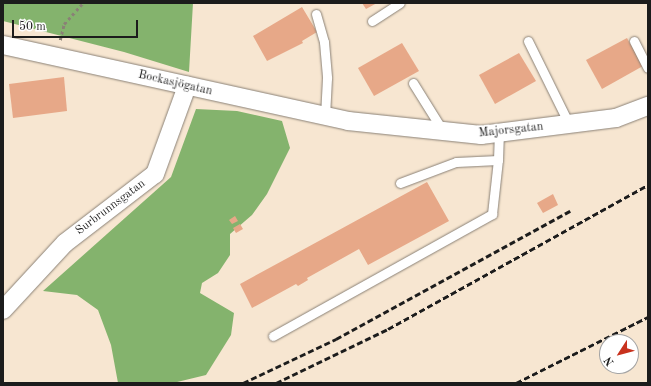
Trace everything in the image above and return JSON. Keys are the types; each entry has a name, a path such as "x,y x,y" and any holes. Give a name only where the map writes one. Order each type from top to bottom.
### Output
{"street":[{"name":"Bockasjögatan","path":"3,45 348,121"},
{"name":"Surbrunnsgatan","path":"3,310 65,243 155,174 187,86"},
{"name":"Majorsgatan","path":"348,121 481,135 616,118 648,106"}],"lane":[{"path":"372,21 400,3"},
{"path":"316,14 324,42 327,78 325,116"},
{"path":"528,41 569,124"},
{"path":"634,41 648,68"},
{"path":"413,83 443,131"},
{"path":"273,336 492,214 498,160 499,133"},
{"path":"400,183 456,162 498,160"}],"path":[{"path":"56,56 64,24 83,3"}],"green space":[{"path":"3,3 193,3 189,72 124,52 3,21"},
{"path":"196,109 237,111 282,121 290,148 267,194 252,215 230,234 230,255 218,273 202,283 200,293 234,313 231,335 206,375 173,383 118,383 111,345 98,310 77,295 43,291 171,177"}],"building":[{"path":"362,3 377,3 366,9"},
{"path":"302,7 317,32 302,41 303,43 267,61 253,36"},
{"path":"627,38 643,66 602,89 586,60"},
{"path":"402,43 419,71 374,96 358,68"},
{"path":"519,53 536,81 495,104 479,75"},
{"path":"64,77 67,111 13,118 9,84"},
{"path":"427,182 449,221 368,265 359,249 307,278 308,280 298,286 296,284 252,308 240,284"},
{"path":"553,194 558,205 543,213 537,203"},
{"path":"235,216 238,221 232,224 229,220"},
{"path":"240,224 243,229 236,233 233,228"}],"railway":[{"path":"276,383 388,329 648,185"},
{"path":"243,383 336,339 573,209"},
{"path":"516,383 648,317"}]}
